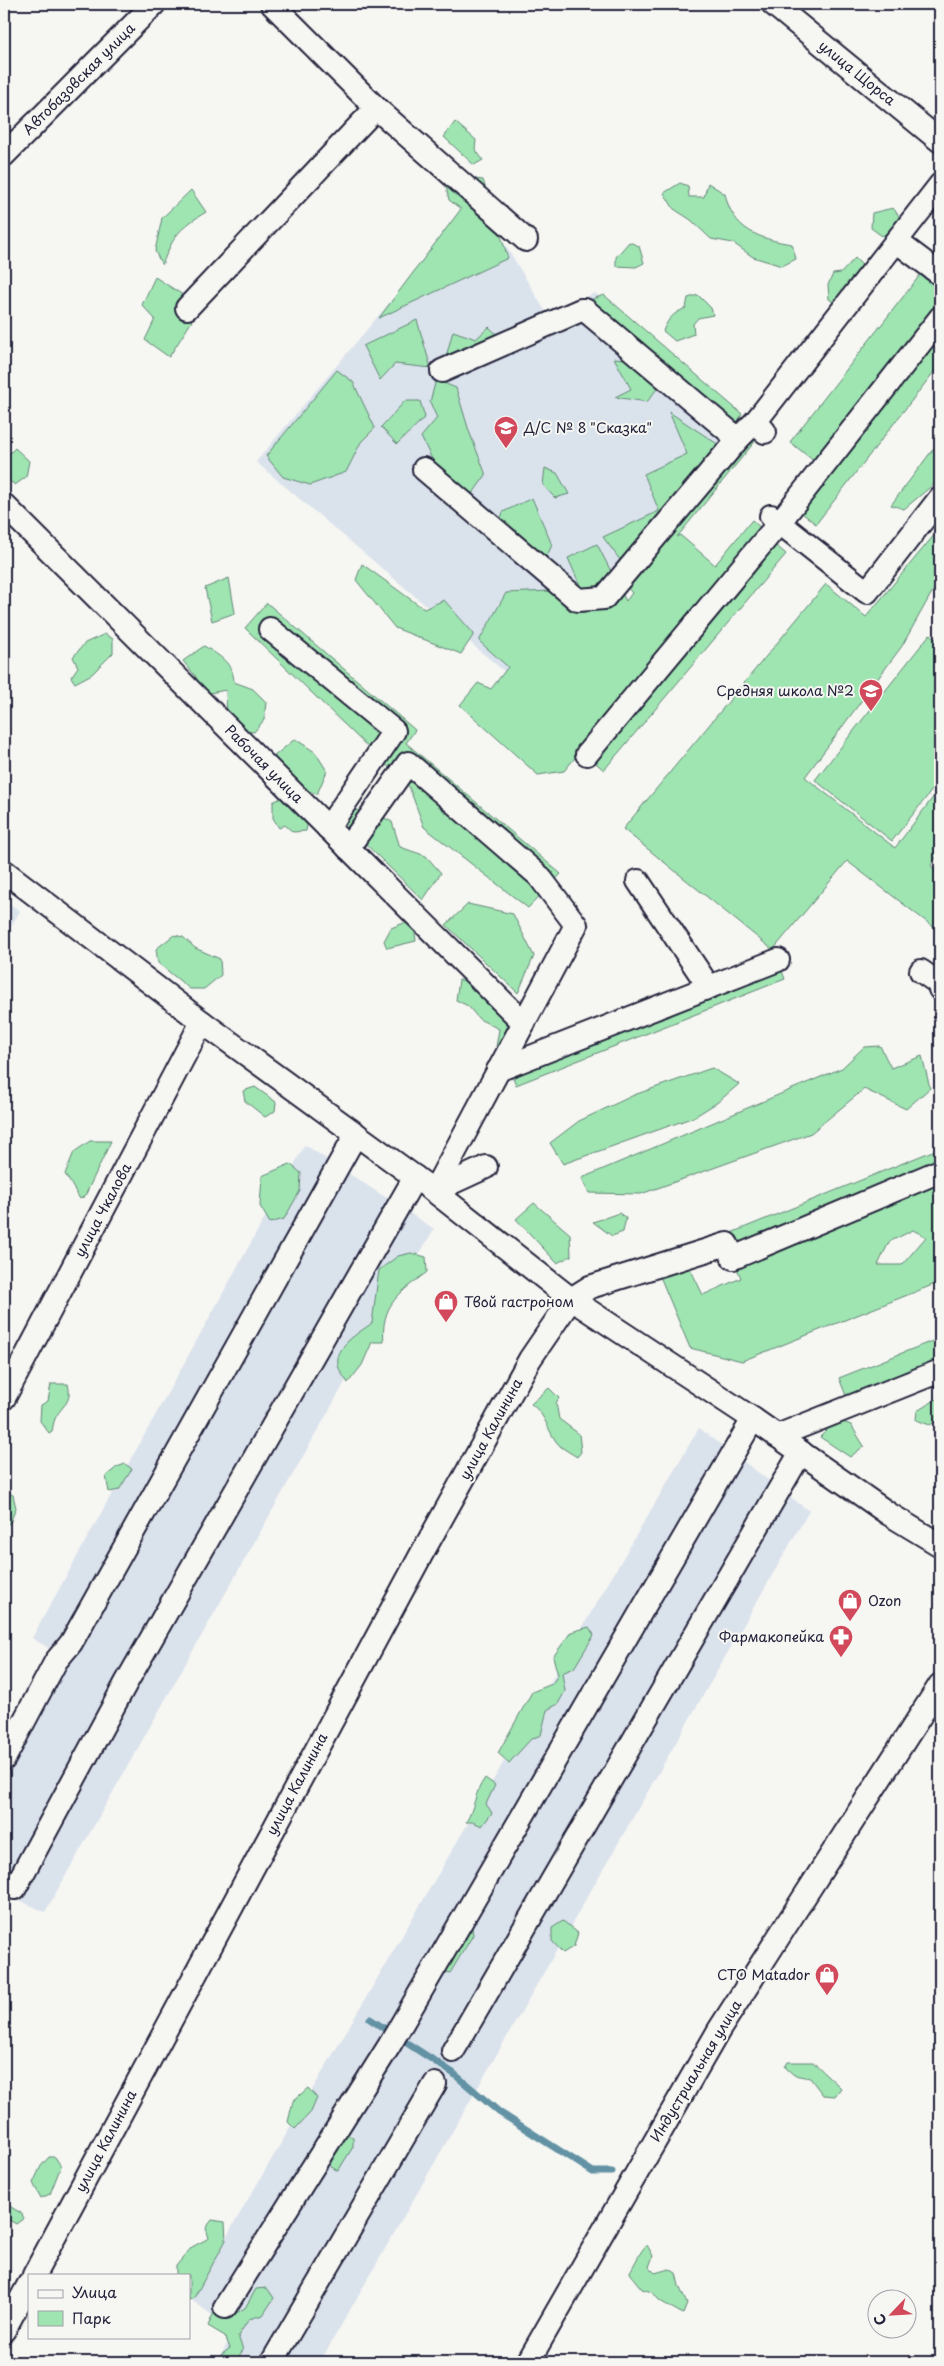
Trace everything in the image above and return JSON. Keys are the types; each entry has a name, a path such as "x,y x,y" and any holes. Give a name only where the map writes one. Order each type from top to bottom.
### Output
{"street":[{"name":"Автобазовская улица","path":"4,155 154,4"},
{"path":"272,4 376,108 526,240"},
{"name":"улица Щорса","path":"783,7 940,141"},
{"path":"187,308 376,108"},
{"path":"424,468 578,600 604,598 738,439 760,426 896,241 940,185"},
{"path":"896,241 940,274"},
{"path":"442,371 581,310 585,310 738,439"},
{"path":"588,754 775,519 940,318"},
{"path":"775,519 867,592 940,498"},
{"name":"Рабочая улица","path":"4,505 524,1023"},
{"path":"270,629 394,731 328,828"},
{"path":"348,848 408,763 539,876 576,925 434,1191"},
{"path":"4,871 202,1022 434,1191 571,1299 753,1419 889,1514 940,1544"},
{"path":"638,882 709,987"},
{"path":"498,1070 778,960"},
{"path":"921,971 938,983 940,989"},
{"name":"улица Чкалова","path":"4,1398 202,1022"},
{"path":"4,1759 56,1661 71,1643 356,1134"},
{"path":"434,1191 486,1167"},
{"path":"571,1299 590,1287 727,1244 733,1258 940,1171"},
{"path":"15,1888 126,1683 415,1177"},
{"name":"улица Калинина","path":"35,2274 421,1555 522,1354 571,1299"},
{"path":"777,1436 940,1371"},
{"path":"225,2307 394,2037 753,1419"},
{"path":"453,2051 800,1452"},
{"name":"Индустриальная улица","path":"528,2362 718,2030 940,1685"},
{"path":"272,2362 436,2084"},
{"path":"4,2330 28,2286"}],"shaded area":[{"name":"Д/С № 8 \"Сказка\"","path":"477,198 547,314 595,293 758,433 536,698 256,462"},
{"path":"4,900 20,911 4,938"},
{"path":"305,1145 434,1229 375,1329 45,1912 4,1893 4,1734 52,1650 32,1638"},
{"path":"699,1428 809,1511 320,2362 217,2362 234,2331 190,2299"}],"green space":[{"path":"455,122 476,140 475,149 483,160 474,165 444,137"},
{"path":"467,178 483,180 508,258 379,318 461,209 449,200 446,186"},
{"path":"680,183 688,186 689,197 704,197 708,183 725,194 734,216 741,224 749,231 758,235 792,244 796,259 782,266 753,257 733,243 711,239 691,220 674,209 664,193"},
{"path":"191,190 206,212 189,223 178,234 170,246 162,265 155,251 162,218"},
{"path":"893,208 901,219 893,230 882,236 871,228 872,213"},
{"path":"629,242 639,246 644,263 636,267 616,266 616,257"},
{"path":"855,258 865,268 837,305 829,299 828,285 833,274 841,273"},
{"path":"924,270 940,283 940,309 819,465 790,442"},
{"path":"155,277 183,295 178,312 192,321 169,357 145,340 155,319 142,305"},
{"path":"604,295 742,414 735,426 578,304"},
{"path":"698,295 711,308 713,315 698,318 693,324 694,334 675,341 663,331 665,326 672,316 686,308 688,298"},
{"path":"417,320 431,368 395,364 380,380 363,346"},
{"path":"489,327 508,345 446,357 453,331 476,339"},
{"path":"940,328 940,364 816,524 798,510"},
{"path":"614,358 635,360 665,378 647,402 615,397 631,389"},
{"path":"337,370 353,382 375,428 361,442 346,472 310,485 283,477 266,456"},
{"path":"436,380 456,388 469,431 486,475 473,493 457,491 435,465 421,437 437,418 430,402"},
{"path":"405,401 420,401 425,417 397,444 381,427"},
{"path":"669,412 722,447 626,568 603,537 659,511 644,474 687,454"},
{"path":"749,433 757,439 677,537 680,535 715,565 752,520 764,531 564,771 538,775 460,705 478,683 491,689 508,667 479,641 506,593 550,591 570,611 588,603 568,558 597,544 626,601 632,593 624,583"},
{"path":"940,440 940,476 934,484 904,509 891,505"},
{"path":"15,448 29,461 26,477 15,485 4,477 5,458"},
{"path":"545,468 557,473 569,494 555,498 543,485"},
{"path":"532,498 552,545 546,558 498,527 503,512"},
{"path":"935,534 940,540 940,578 902,646 805,777 895,848 940,788 940,852 931,865 940,880 940,932 847,861 773,950 623,829 826,584 866,617"},
{"path":"773,543 786,554 604,770 591,759"},
{"path":"362,564 424,609 444,600 474,634 461,654 395,628 356,580"},
{"path":"229,578 235,613 212,621 205,588"},
{"path":"267,603 415,730 406,743 561,874 528,908 424,827 409,787 245,628"},
{"path":"105,634 113,639 113,653 92,674 75,683 71,677 78,667 73,657 85,643"},
{"path":"930,634 940,643 940,780 892,841 815,780"},
{"path":"204,646 225,661 231,670 234,682 253,689 266,702 264,720 254,732 240,731 227,720 226,690 204,694 196,677 183,661"},
{"path":"295,739 315,752 327,771 317,794 295,786 273,757"},
{"path":"283,797 309,814 306,831 293,832 285,825 279,828 273,818 273,802"},
{"path":"356,810 377,814 392,822 400,847 426,856 441,873 423,900 341,820"},
{"path":"468,904 513,914 534,956 518,993 446,925"},
{"path":"404,923 414,926 416,941 387,948 384,941 391,928"},
{"path":"174,935 183,937 195,948 220,959 221,975 204,989 190,989 158,963 156,949"},
{"path":"780,966 785,979 516,1085 511,1072"},
{"path":"459,980 473,980 518,1028 502,1047 496,1047 499,1029 479,1019 468,1006 456,1000"},
{"path":"880,1046 891,1068 922,1056 930,1088 906,1109 864,1089 811,1133 641,1194 589,1193 582,1178 842,1068 864,1047"},
{"path":"712,1068 739,1084 718,1102 694,1117 563,1164 550,1143 579,1121 634,1095"},
{"path":"255,1087 276,1102 275,1111 265,1117 245,1101 243,1091"},
{"path":"90,1141 111,1141 85,1196 80,1199 65,1174 74,1152"},
{"path":"940,1148 940,1282 742,1361 690,1348 654,1262 682,1253","holes":["913,1230 926,1237 902,1265 878,1265 889,1242","727,1244 741,1278 703,1295 687,1262"]},
{"path":"290,1164 301,1173 300,1191 284,1219 270,1223 260,1206 262,1176"},
{"path":"534,1203 570,1234 571,1256 557,1263 516,1219"},
{"path":"619,1213 626,1218 623,1232 612,1236 593,1222"},
{"path":"411,1253 426,1257 427,1272 394,1300 385,1318 384,1342 372,1342 362,1365 348,1383 338,1365 338,1358 340,1351 349,1340 372,1323 379,1270 398,1256"},
{"path":"940,1338 940,1362 847,1398 839,1378"},
{"path":"51,1384 68,1384 69,1396 66,1404 57,1414 52,1431 49,1433 40,1421 41,1405 48,1401"},
{"path":"549,1388 559,1398 556,1403 559,1419 579,1434 581,1452 577,1457 560,1446 552,1436 541,1414 531,1404"},
{"path":"940,1397 940,1419 930,1425 916,1420 917,1411"},
{"path":"837,1420 851,1425 864,1446 850,1457 820,1437"},
{"path":"125,1464 132,1469 119,1490 109,1492 106,1476 117,1467"},
{"path":"4,1490 13,1495 16,1508 10,1523 4,1526"},
{"path":"589,1627 594,1635 574,1668 562,1673 565,1691 558,1704 547,1710 541,1735 531,1739 509,1763 498,1753 532,1692 552,1684 558,1675 553,1657 571,1632"},
{"path":"485,1778 495,1785 486,1804 492,1813 482,1826 473,1822 466,1822"},
{"path":"563,1921 578,1933 574,1946 563,1953 552,1941 552,1928"},
{"path":"472,1928 473,1935 450,1973 443,1971 463,1931"},
{"path":"788,2062 813,2062 841,2088 835,2096 823,2095 810,2078 794,2075 785,2067"},
{"path":"308,2088 317,2098 311,2112 295,2129 288,2122 293,2101"},
{"path":"347,2135 353,2138 353,2147 338,2171 330,2166 335,2148"},
{"path":"49,2157 55,2157 61,2166 50,2194 41,2198 33,2183 41,2166"},
{"path":"4,2203 21,2213 24,2218 16,2224 4,2217"},
{"path":"212,2220 225,2222 226,2240 194,2298 190,2300 190,2274 176,2274 176,2266 192,2247 209,2238 206,2228"},
{"path":"647,2245 653,2256 649,2267 655,2273 669,2269 676,2273 679,2286 687,2304 683,2314 660,2301 652,2292 642,2289 629,2273 642,2250"},
{"path":"267,2288 274,2298 263,2315 249,2319 238,2336 243,2350 235,2362 212,2362 230,2348 225,2336 208,2326 215,2310 227,2318 245,2308 256,2289"}],"waterway":[{"path":"370,2019 453,2073 499,2112 593,2172 612,2172"}],"place":[{"name":"Д/С № 8 \"Сказка\"","path":"506,449"},
{"name":"Средняя школа №2","path":"871,712"},
{"name":"Твой гастроном","path":"446,1323"},
{"name":"Ozon","path":"850,1622"},
{"name":"Фармакопейка","path":"841,1658"},
{"name":"СТО Matador","path":"827,1996"}]}
